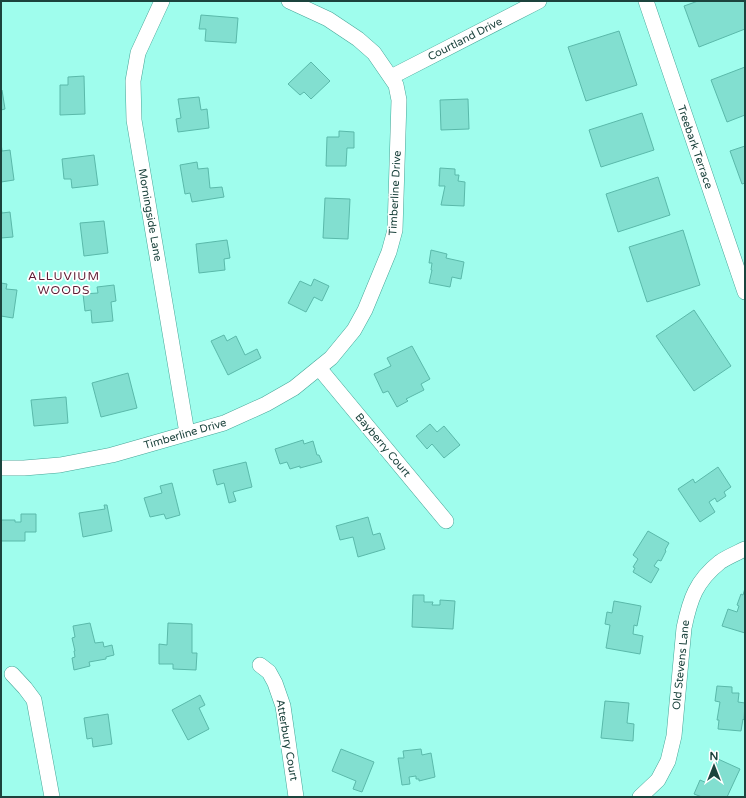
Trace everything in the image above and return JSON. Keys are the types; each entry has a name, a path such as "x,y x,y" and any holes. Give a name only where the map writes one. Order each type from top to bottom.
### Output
{"street":[{"name":"Morningside Lane","path":"162,1 138,53 133,81 134,120 187,433"},
{"name":"Timberline Drive","path":"1,468 60,465 112,455 224,423 266,404 294,388 331,358 354,330 365,310 389,252 395,230 399,100 396,85 374,53 358,39 328,19 289,1"},
{"name":"Courtland Drive","path":"391,77 539,1"},
{"name":"Treebark Terrace","path":"646,1 745,292"},
{"name":"Bayberry Court","path":"319,368 446,521"},
{"name":"Old Stevens Lane","path":"640,797 658,780 668,761 674,736 684,628 687,612 695,590 704,578 721,561 745,549"},
{"name":"Atterbury Court","path":"260,665 269,672 283,706 296,797"},
{"path":"12,674 34,700 52,797"}],"building":[{"path":"698,1 745,1 745,29 699,47 684,6"},
{"path":"201,15 238,18 236,43 205,41 206,29 199,29"},
{"path":"619,31 637,85 586,101 568,47"},
{"path":"311,62 330,81 311,99 304,92 300,95 288,84"},
{"path":"745,67 745,115 727,122 711,80"},
{"path":"84,76 85,114 60,115 60,85 68,85 68,77"},
{"path":"2,90 5,109 1,110 1,91"},
{"path":"199,97 201,110 207,109 209,128 178,132 176,119 181,118 178,99"},
{"path":"468,99 469,129 441,130 440,100"},
{"path":"642,113 654,150 601,167 589,130"},
{"path":"339,131 354,132 354,148 347,148 346,166 326,166 327,137 339,137"},
{"path":"1,143 2,151 10,150 14,180 1,182"},
{"path":"745,146 745,183 742,184 730,151"},
{"path":"94,155 98,185 72,188 71,179 64,179 62,159"},
{"path":"197,162 198,169 208,168 210,188 222,187 224,197 192,202 190,193 185,194 180,165"},
{"path":"440,168 455,169 455,175 459,175 458,181 465,182 464,206 441,205 445,186 439,186"},
{"path":"658,177 670,215 618,232 606,194"},
{"path":"325,198 350,199 348,239 323,238"},
{"path":"1,208 2,213 10,212 13,237 1,238"},
{"path":"104,221 108,253 84,256 80,223"},
{"path":"683,230 700,285 647,302 629,247"},
{"path":"227,240 230,258 224,259 225,270 199,273 196,244"},
{"path":"431,250 447,254 446,258 464,262 461,279 452,277 450,287 429,283 432,270 432,263 429,263"},
{"path":"314,279 329,286 322,301 314,297 306,312 288,303 300,281 311,286"},
{"path":"1,283 7,284 6,289 17,290 13,318 1,316"},
{"path":"114,285 116,301 111,302 113,321 92,323 91,310 85,311 83,294 98,293 97,287"},
{"path":"694,310 731,366 694,391 656,336"},
{"path":"224,335 227,341 236,336 245,355 257,349 261,358 228,375 211,341"},
{"path":"412,346 430,379 421,384 424,390 406,399 408,401 397,407 388,391 383,393 374,374 391,366 387,358"},
{"path":"128,373 137,408 101,417 92,383"},
{"path":"66,397 68,423 34,426 31,400"},
{"path":"430,424 437,432 444,426 460,445 444,458 432,444 427,449 416,436"},
{"path":"303,440 304,444 313,441 317,455 319,455 322,462 290,469 287,462 280,464 275,449"},
{"path":"246,462 252,487 233,492 236,501 229,503 224,483 217,485 213,470"},
{"path":"718,467 731,487 724,492 726,496 717,502 715,498 709,502 715,512 700,522 678,489 693,479 695,483"},
{"path":"172,483 180,515 166,519 164,514 150,517 144,498 162,493 160,486"},
{"path":"104,505 107,505 112,531 83,537 79,513 105,509"},
{"path":"21,514 36,514 36,532 25,532 25,541 1,541 1,520 15,520 15,522 21,522"},
{"path":"368,517 373,535 380,533 385,549 358,557 353,537 340,540 336,526"},
{"path":"648,531 669,543 661,561 658,560 654,566 659,569 651,583 633,572 635,568 633,567 638,559 633,555"},
{"path":"745,588 745,633 722,626 728,609 737,612 739,606 737,605"},
{"path":"413,595 424,595 424,602 433,602 432,605 440,605 440,600 455,601 453,629 412,627"},
{"path":"614,601 641,606 637,626 634,625 633,634 643,636 640,654 606,648 610,625 605,624 607,612 612,613"},
{"path":"90,623 95,643 103,642 104,647 112,645 114,655 106,657 106,659 89,662 90,666 74,670 72,658 75,657 75,651 72,638 75,637 73,626"},
{"path":"168,623 192,624 192,653 197,653 196,670 173,669 173,664 159,664 159,644 167,645"},
{"path":"717,686 732,687 732,693 739,693 738,702 745,703 744,720 743,719 741,731 718,729 719,720 717,720 720,702 715,701"},
{"path":"200,695 205,705 199,708 209,729 188,740 172,710"},
{"path":"605,701 629,703 627,723 634,724 633,741 601,738"},
{"path":"108,714 112,744 93,747 92,738 87,739 84,718"},
{"path":"341,749 374,762 362,792 353,789 356,781 332,771"},
{"path":"421,749 422,755 431,753 435,777 419,781 419,779 416,779 416,776 409,777 410,784 402,785 398,758 404,758 403,751"},
{"path":"718,759 740,769 727,797 702,797 694,794 700,780 707,783"}],"district":[{"name":"ALLUVIUM WOODS","path":"64,283"}]}
